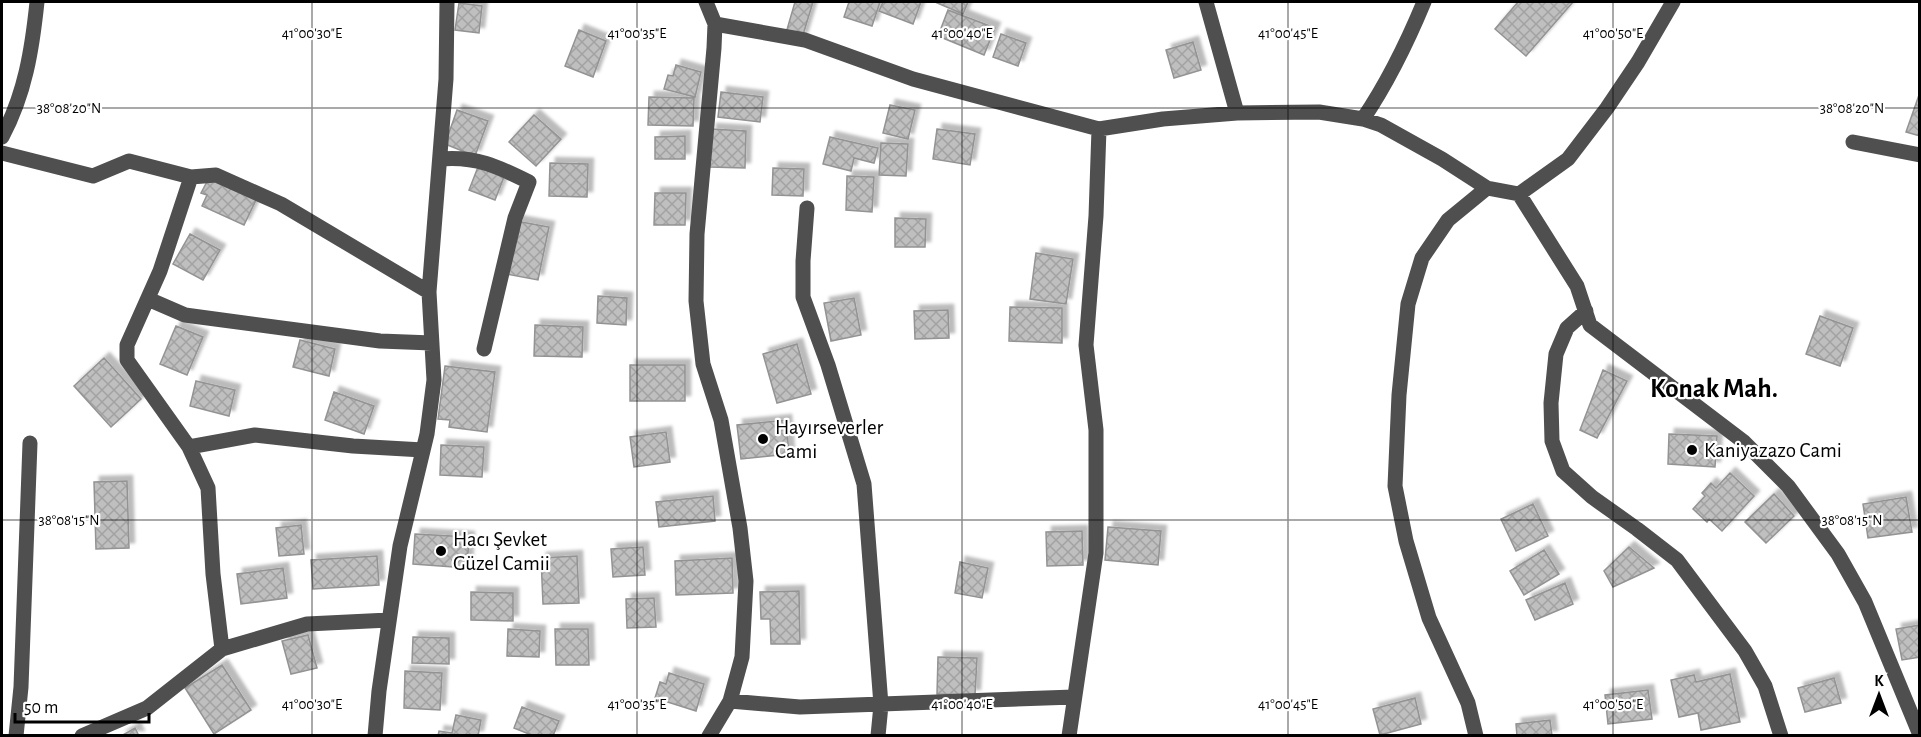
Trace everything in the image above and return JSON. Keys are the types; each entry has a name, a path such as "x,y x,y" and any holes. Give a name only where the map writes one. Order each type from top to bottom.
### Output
{"street":[{"path":"2,137 14,114 32,49 37,2"},
{"path":"375,735 400,546 423,450 434,380 429,292 446,79 447,2"},
{"path":"706,2 715,24 697,234 696,301 703,364 721,420 740,528 746,581 742,657 730,701 709,735"},
{"path":"1206,2 1237,113"},
{"path":"1363,119 1384,88 1410,37 1424,2"},
{"path":"715,24 805,40 913,79 1099,129 1163,119 1237,113 1319,112 1363,119 1381,125 1432,153 1487,188 1519,194 1568,159 1632,71 1673,2"},
{"path":"1069,735 1096,553 1096,430 1086,345 1099,129"},
{"path":"1852,142 1920,155"},
{"path":"2,153 93,176 129,161 191,177 216,174 281,204 429,292"},
{"path":"440,159 465,158 491,163 529,182 515,218 484,349"},
{"path":"191,177 160,271 127,345 127,360 189,447 208,488 213,574 222,649"},
{"path":"1476,735 1468,703 1429,618 1406,541 1395,486 1399,395 1408,304 1422,258 1448,220 1487,188"},
{"path":"1519,194 1577,286 1590,325 1744,442 1788,486 1838,554 1865,602 1920,735"},
{"path":"807,208 802,261 802,297 828,365 864,484 882,705 878,735"},
{"path":"148,299 185,315 380,341 432,343"},
{"path":"1586,311 1567,328 1556,354 1551,403 1552,441 1563,471 1592,497 1637,528 1677,560 1745,651 1765,686 1781,735"},
{"path":"189,447 255,435 352,446 423,450"},
{"path":"16,735 21,687 30,443"},
{"path":"81,735 147,708 222,649 307,624 389,620"},
{"path":"730,701 800,707 1074,697"}],"building":[{"path":"795,2 813,2 802,38 786,33"},
{"path":"849,2 880,2 872,26 844,17"},
{"path":"883,2 921,2 913,24 879,11"},
{"path":"935,2 968,2 963,14"},
{"path":"1518,2 1573,2 1526,56 1495,29"},
{"path":"459,3 482,6 479,33 455,30"},
{"path":"948,10 995,28 984,55 938,36"},
{"path":"579,30 606,41 593,77 565,66"},
{"path":"1001,34 1026,43 1018,66 993,57"},
{"path":"1193,42 1201,70 1174,78 1166,50"},
{"path":"676,65 701,72 695,97 664,89 668,75 673,76"},
{"path":"721,92 763,97 760,122 718,117"},
{"path":"1920,95 1920,136 1906,132"},
{"path":"649,97 694,98 693,126 648,125"},
{"path":"890,105 915,110 908,139 883,133"},
{"path":"457,110 488,121 475,156 445,144"},
{"path":"534,115 561,139 536,166 509,142"},
{"path":"711,129 746,131 745,168 710,167"},
{"path":"937,129 975,134 970,165 933,159"},
{"path":"685,136 685,159 655,159 655,137"},
{"path":"830,137 878,148 874,163 854,158 851,171 823,164"},
{"path":"881,143 908,144 906,176 879,175"},
{"path":"550,163 588,164 587,197 549,196"},
{"path":"478,167 504,177 495,200 469,190"},
{"path":"773,168 804,169 803,196 772,195"},
{"path":"847,176 874,177 872,212 846,210"},
{"path":"209,178 256,200 244,225 202,206 207,195 201,193"},
{"path":"655,193 686,193 685,225 654,225"},
{"path":"895,218 926,219 925,247 895,247"},
{"path":"516,221 549,227 538,280 506,274"},
{"path":"190,234 220,250 203,280 173,264"},
{"path":"1036,253 1073,259 1066,304 1030,299"},
{"path":"598,296 627,298 626,325 597,323"},
{"path":"854,298 861,335 831,341 824,303"},
{"path":"1010,307 1062,308 1062,343 1009,341"},
{"path":"948,310 949,338 915,339 914,311"},
{"path":"1820,316 1853,328 1840,366 1806,354"},
{"path":"535,325 583,327 582,357 534,356"},
{"path":"176,326 203,337 187,375 160,364"},
{"path":"300,340 335,349 329,376 293,367"},
{"path":"797,344 811,394 777,403 763,354"},
{"path":"104,358 141,399 111,427 74,386"},
{"path":"630,365 685,365 685,401 630,401"},
{"path":"445,366 495,372 487,432 449,427 450,420 438,419"},
{"path":"1603,370 1627,381 1597,438 1580,430"},
{"path":"196,381 235,390 229,416 190,406"},
{"path":"334,392 374,406 364,434 325,420"},
{"name":"Hayırseverler Cami","path":"786,420 789,454 741,459 737,425"},
{"path":"666,432 670,462 634,467 630,437"},
{"name":"Kaniyazazo Cami","path":"1669,434 1717,436 1715,467 1668,464"},
{"path":"441,445 484,447 482,477 440,475"},
{"path":"1730,473 1754,496 1722,531 1709,519 1707,522 1693,509 1705,496 1702,493 1711,483 1716,488"},
{"path":"127,481 129,548 96,549 94,482"},
{"path":"1774,494 1794,516 1766,543 1745,522"},
{"path":"713,496 715,521 659,527 656,502"},
{"path":"1906,497 1912,532 1868,538 1863,504"},
{"path":"1533,504 1548,536 1516,551 1501,519"},
{"path":"301,525 304,554 279,556 276,528"},
{"path":"1108,527 1161,531 1158,565 1105,560"},
{"path":"1082,531 1083,565 1047,566 1046,532"},
{"name":"Hacı Şevket Güzel Camii","path":"415,534 469,537 467,568 413,564"},
{"path":"643,547 645,575 613,577 611,549"},
{"path":"1629,547 1654,568 1613,587 1604,571"},
{"path":"1544,550 1559,574 1524,595 1510,571"},
{"path":"377,556 379,585 313,589 311,560"},
{"path":"577,556 579,603 543,604 541,558"},
{"path":"732,558 733,593 676,595 675,561"},
{"path":"960,562 988,568 982,598 955,593"},
{"path":"283,568 287,598 241,604 237,574"},
{"path":"1565,583 1573,604 1535,620 1526,600"},
{"path":"799,591 800,644 771,644 770,619 761,619 760,592"},
{"path":"471,592 513,593 513,621 471,620"},
{"path":"654,598 656,627 627,628 626,599"},
{"path":"1920,625 1920,657 1902,660 1896,629"},
{"path":"508,629 540,631 539,657 507,656"},
{"path":"555,629 588,629 589,665 556,665"},
{"path":"308,635 317,668 291,674 282,641"},
{"path":"413,637 449,638 449,664 412,663"},
{"path":"938,657 977,658 975,695 937,694"},
{"path":"222,665 251,710 214,734 185,688"},
{"path":"405,671 442,673 440,710 404,708"},
{"path":"669,673 704,684 696,711 655,698 660,682 666,684"},
{"path":"1730,674 1740,722 1701,730 1698,713 1679,717 1671,680 1694,675 1696,682"},
{"path":"1834,678 1841,703 1805,712 1798,688"},
{"path":"1648,690 1652,719 1608,724 1605,695"},
{"path":"1415,698 1421,724 1380,735 1373,709"},
{"path":"522,707 559,721 553,736 534,736 514,728"},
{"path":"456,715 481,720 478,736 438,736 439,731 452,733"},
{"path":"1550,720 1552,736 1517,736 1516,724"},
{"path":"135,728 139,736 121,736"}],"place":[{"name":"Hayırseverler Cami","path":"763,439"},
{"name":"Kaniyazazo Cami","path":"1692,450"},
{"name":"Hacı Şevket Güzel Camii","path":"441,551"}],"district":[{"name":"Konak Mah.","path":"1714,388"}]}
